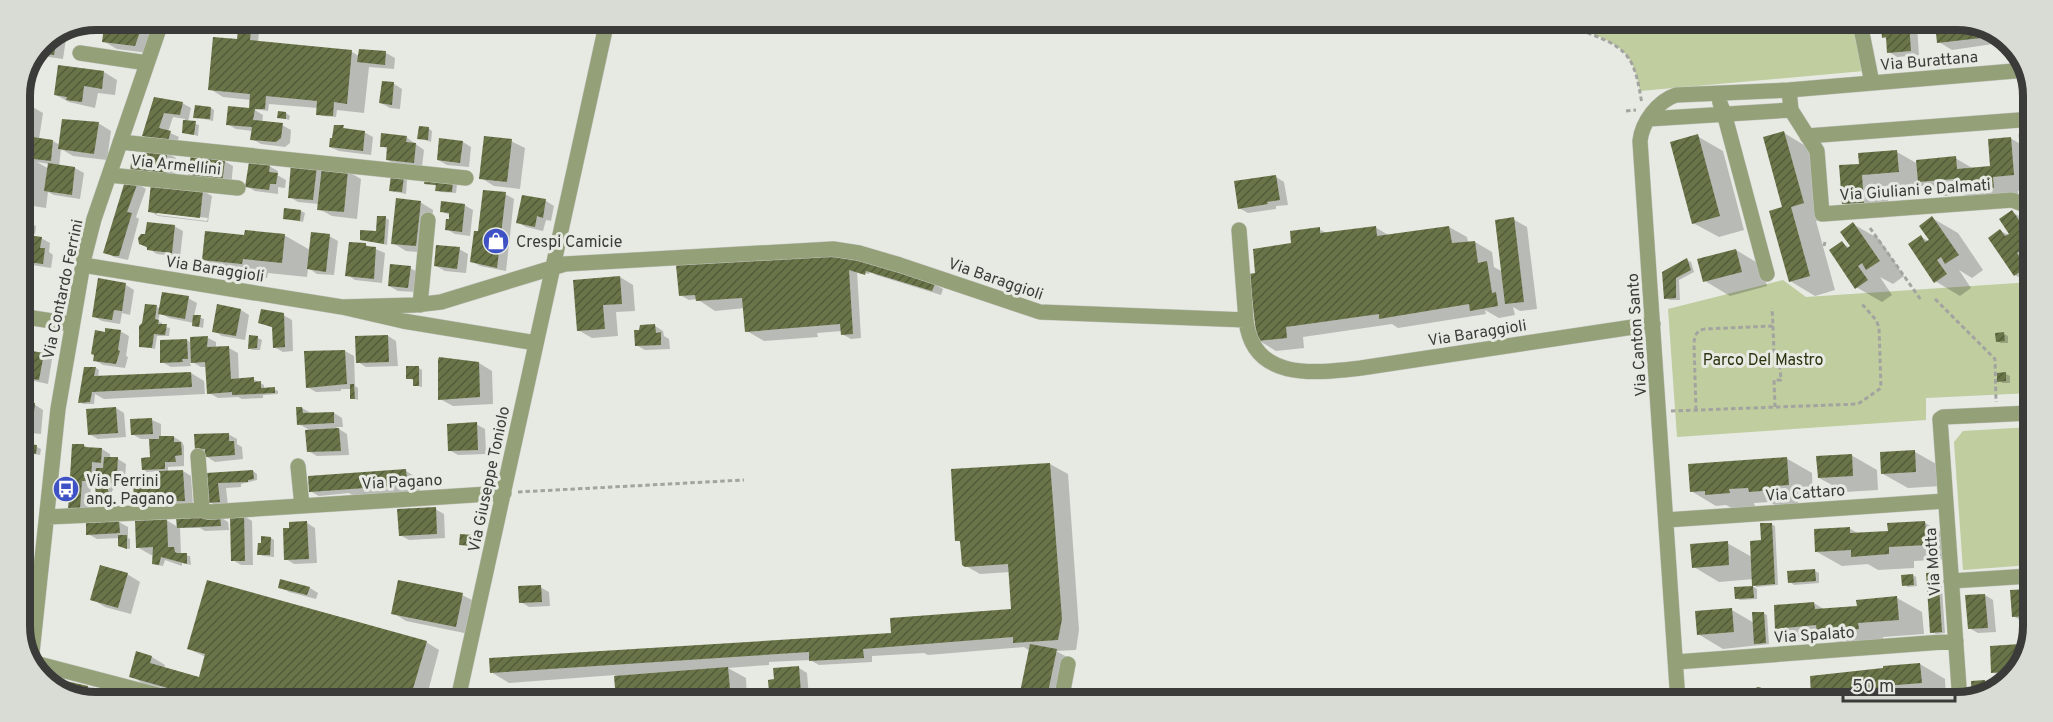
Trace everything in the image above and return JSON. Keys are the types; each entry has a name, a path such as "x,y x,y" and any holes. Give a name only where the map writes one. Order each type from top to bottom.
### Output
{"street":[{"name":"Via Contardo Ferrini","path":"33,644 57,420 82,265 91,230 159,30"},
{"name":"Via Giuseppe Toniolo","path":"460,692 605,30"},
{"name":"Via Burattana","path":"1861,30 1872,83"},
{"path":"80,53 147,63"},
{"name":"Via Burattana","path":"1789,90 2018,71"},
{"name":"Via Canton Santo","path":"1678,692 1640,141 1642,128 1660,104 1676,95 1789,90"},
{"name":"Via Giuliani e Dalmati","path":"1789,90 1791,110 1817,154 1822,214 2012,200 2023,201"},
{"path":"1722,93 1719,101 1767,274"},
{"path":"1648,119 1791,110"},
{"path":"1807,136 2023,122"},
{"path":"120,142 466,178"},
{"name":"Via Armellini","path":"109,175 238,189"},
{"path":"420,305 428,220"},
{"path":"1239,230 1246,320"},
{"name":"Via Baraggioli","path":"342,307 420,305 451,299 537,274 554,266 569,264 833,249 900,264 1040,312 1246,320 1253,346 1264,358 1285,368 1312,372 1361,368 1653,324"},
{"name":"Via Baraggioli","path":"82,265 342,307 403,321 536,344"},
{"path":"30,318 71,324"},
{"name":"Via Motta","path":"1959,692 1940,421 1943,417 2023,413"},
{"path":"198,456 201,510"},
{"path":"298,466 302,506"},
{"name":"Via Pagano","path":"47,517 201,510 209,512 504,493"},
{"name":"Via Cattaro","path":"1666,520 1945,501"},
{"path":"1952,581 2023,576"},
{"name":"Via Spalato","path":"1676,662 1956,641"},
{"path":"1063,692 1068,664"},
{"name":"Via Contardo Ferrini","path":"43,665 146,692"}],"path":[{"path":"1584,30 1610,41 1629,56 1637,73 1643,110 1648,119"},
{"path":"1870,228 1921,300"},
{"path":"1935,299 1995,359 1996,398"},
{"path":"1670,411 1858,404 1881,388 1878,324 1861,303"},
{"path":"1772,308 1774,353 1779,352 1781,380 1774,380 1775,407"},
{"path":"1696,410 1694,345 1697,332 1704,329 1773,326"},
{"path":"504,493 744,480"}],"green space":[{"path":"1582,30 1856,30 1864,71 1640,91 1634,68 1624,52"},
{"name":"Parco Del Mastro","path":"1783,280 1806,297 2023,283 2023,393 1926,398 1926,420 1677,437 1668,309"},
{"path":"2023,427 2023,566 1963,570 1954,442 1963,431"}],"building":[{"path":"104,30 141,30 135,46 102,42"},
{"path":"238,30 251,30 250,40 352,50 347,104 334,102 333,116 316,115 317,101 266,96 265,109 255,109 253,120 283,123 281,138 276,142 250,140 252,127 226,125 228,106 249,108 250,94 208,90 213,37 237,39"},
{"path":"1881,30 1910,30 1911,51 1887,53 1886,37 1882,38"},
{"path":"1934,30 1970,31 1981,35 1981,38 1937,43 1936,33"},
{"path":"56,44 54,55 45,54"},
{"path":"359,49 386,51 385,65 357,62"},
{"path":"58,65 104,71 102,89 84,86 82,102 66,100 67,97 54,95"},
{"path":"382,81 394,82 392,105 379,103"},
{"path":"154,97 183,102 180,115 164,113 159,128 171,131 167,144 142,136"},
{"path":"195,105 211,107 210,119 193,118"},
{"path":"278,111 286,112 286,119 277,118"},
{"path":"62,119 99,122 94,154 58,149"},
{"path":"183,120 196,121 194,135 182,133"},
{"path":"334,125 344,125 343,128 365,131 363,151 329,147"},
{"path":"419,126 429,127 428,140 417,139"},
{"path":"1784,131 1804,203 1791,207 1810,276 1789,282 1769,211 1782,207 1763,137"},
{"path":"381,133 407,136 406,142 416,143 414,163 386,160 387,147 380,147"},
{"path":"1698,134 1720,216 1692,224 1670,142"},
{"path":"484,136 512,139 507,182 479,179"},
{"path":"30,137 53,140 51,161 34,159 30,190"},
{"path":"2011,137 2014,175 1993,177 1994,188 1955,191 1954,179 1918,182 1916,160 1956,156 1957,169 1990,166 1988,139"},
{"path":"439,138 463,141 460,163 437,160"},
{"path":"139,148 167,151 166,178 130,174 131,162 138,163"},
{"path":"1897,150 1899,172 1862,175 1864,203 1842,204 1839,165 1859,164 1858,153"},
{"path":"191,153 225,160 222,184 188,180"},
{"path":"249,162 270,165 269,172 278,173 276,184 270,184 269,190 245,187"},
{"path":"48,163 75,167 72,195 44,191"},
{"path":"291,164 317,166 313,200 288,198"},
{"path":"322,167 348,170 344,212 317,210"},
{"path":"391,175 404,176 402,192 389,191"},
{"path":"1276,175 1280,200 1238,209 1234,181"},
{"path":"425,178 453,180 452,192 435,191 436,185 424,184"},
{"path":"125,181 138,182 127,212 132,213 119,256 114,256 103,253"},
{"path":"151,183 203,190 200,218 148,212"},
{"path":"483,190 506,192 497,268 470,262 474,231 478,231"},
{"path":"522,195 546,199 543,218 537,216 535,227 516,223"},
{"path":"396,198 421,201 416,246 391,244"},
{"path":"441,201 465,204 462,232 445,230 449,213 440,212"},
{"path":"284,208 301,210 300,221 283,219"},
{"path":"2012,210 2023,226 2023,255 2020,251 2017,253 2023,261 2023,270 2014,276 1988,238 2000,229 2005,236 2009,234 1999,219"},
{"path":"377,216 386,216 384,244 360,240 360,230 376,231"},
{"path":"1932,216 1959,255 1945,264 1941,257 1937,260 1947,274 1934,283 1908,244 1921,235 1925,242 1929,240 1919,226"},
{"path":"1514,217 1524,302 1505,304 1495,220"},
{"path":"30,222 33,222 32,232 30,232"},
{"path":"147,222 175,225 172,253 147,250 147,247 139,244 138,238 141,234 145,234"},
{"path":"1853,222 1880,261 1866,270 1862,263 1858,266 1868,280 1855,289 1829,250 1842,241 1847,248 1850,246 1840,232"},
{"path":"1376,226 1377,236 1449,226 1452,243 1475,241 1478,263 1487,261 1492,293 1496,292 1498,306 1470,311 1469,304 1379,319 1379,314 1286,327 1287,338 1257,341 1249,274 1255,273 1253,249 1291,243 1290,231 1320,227 1320,233"},
{"path":"245,230 285,234 282,263 243,259 242,264 202,260 205,231 244,235"},
{"path":"311,232 330,234 326,272 307,269"},
{"path":"30,235 42,237 40,248 45,248 43,264 30,262"},
{"path":"349,242 366,243 366,246 376,247 374,279 345,276"},
{"path":"436,245 460,247 457,269 434,266"},
{"path":"1736,249 1742,272 1703,282 1697,259"},
{"path":"818,255 848,257 936,282 932,291 866,271 865,275 849,270 853,334 841,335 840,324 745,332 742,298 696,301 695,295 679,296 676,265"},
{"path":"1687,258 1691,270 1676,278 1676,298 1664,299 1662,272"},
{"path":"390,264 411,266 408,288 388,286"},
{"path":"620,276 622,304 603,305 605,329 577,331 573,280"},
{"path":"98,278 126,283 122,311 114,310 112,320 92,317"},
{"path":"162,292 189,296 185,319 158,314"},
{"path":"145,304 157,305 155,319 159,320 158,324 167,324 165,335 154,334 152,348 139,347 139,326 142,323"},
{"path":"217,304 241,309 236,336 212,332"},
{"path":"261,309 284,313 285,347 273,348 272,327 258,323"},
{"path":"193,315 201,315 199,327 192,326"},
{"path":"655,324 656,333 661,332 661,345 635,346 634,330 639,330 640,325"},
{"path":"105,328 121,330 118,350 120,351 116,364 93,361 94,355 91,354 95,330 105,332"},
{"path":"2004,332 2005,341 1996,342 1995,333"},
{"path":"249,335 258,336 257,348 248,349"},
{"path":"388,335 389,362 356,363 355,336"},
{"path":"208,336 207,347 229,346 231,379 254,377 254,382 261,381 261,388 275,387 275,393 207,394 205,362 191,363 190,337"},
{"path":"187,339 188,359 182,359 183,362 160,363 160,340"},
{"path":"345,350 347,384 306,388 304,351"},
{"path":"30,351 44,353 39,380 30,379"},
{"path":"439,357 479,362 480,397 438,400"},
{"path":"406,366 419,366 419,386 413,386 413,379 406,379"},
{"path":"84,367 96,367 94,376 191,372 192,387 92,392 90,402 78,403"},
{"path":"2006,372 2006,381 1997,382 1997,373"},
{"path":"350,384 354,384 355,399 350,399"},
{"path":"30,403 35,403 32,430 30,430"},
{"path":"116,407 118,433 88,435 86,409"},
{"path":"296,407 302,407 303,413 334,412 334,423 297,425"},
{"path":"152,418 153,434 131,435 130,419"},
{"path":"477,422 478,450 448,451 447,424"},
{"path":"339,428 341,451 307,452 305,430"},
{"path":"229,433 229,441 234,441 235,455 205,457 205,449 195,450 194,434"},
{"path":"159,436 174,436 174,442 181,442 182,455 175,456 176,462 165,462 165,469 142,470 141,458 150,457 149,439 159,439"},
{"path":"30,444 37,445 36,454 30,453"},
{"path":"72,444 102,448 101,463 92,462 91,481 82,481 80,509 68,510"},
{"path":"1915,450 1916,472 1881,474 1880,452"},
{"path":"1852,454 1853,476 1818,478 1816,456"},
{"path":"104,457 118,457 117,474 115,474 115,483 110,483 110,489 108,489 110,508 96,508 96,468 103,468"},
{"path":"1787,457 1789,485 1773,486 1773,490 1749,492 1748,488 1729,489 1730,493 1705,495 1705,491 1690,492 1688,464"},
{"path":"1050,463 1062,619 1058,640 1013,643 1013,637 863,649 864,658 809,661 809,652 490,673 489,658 891,633 890,618 1011,609 1008,564 965,567 962,565 960,541 955,541 951,469"},
{"path":"406,469 407,485 309,492 308,476"},
{"path":"183,470 185,501 134,502 133,481 159,479 159,471"},
{"path":"253,470 254,479 248,482 218,483 220,502 208,503 206,473"},
{"path":"436,507 437,534 399,536 397,509"},
{"path":"220,515 221,526 177,528 176,518"},
{"path":"230,515 244,515 245,561 231,561"},
{"path":"167,519 168,547 174,547 177,553 187,553 187,564 161,557 159,565 152,564 153,547 136,548 135,520"},
{"path":"119,521 120,533 86,535 86,523"},
{"path":"307,521 309,559 284,560 283,528 289,528 289,522"},
{"path":"1925,521 1927,545 1889,547 1889,554 1851,557 1851,550 1815,552 1814,529 1850,527 1850,533 1888,531 1887,523"},
{"path":"1760,523 1772,523 1775,584 1752,586 1750,541 1761,540"},
{"path":"460,534 473,535 472,546 459,545"},
{"path":"118,535 127,535 127,549 118,546"},
{"path":"261,536 271,537 270,555 257,555"},
{"path":"1728,541 1729,565 1692,568 1690,544"},
{"path":"100,565 128,573 118,608 90,600"},
{"path":"1815,569 1816,581 1788,583 1787,571"},
{"path":"1938,572 1942,632 1930,633 1926,573"},
{"path":"1913,574 1914,585 1902,586 1901,575"},
{"path":"280,579 310,587 307,595 278,588"},
{"path":"207,580 427,641 412,692 182,692 129,677 136,651 152,656 150,663 199,677 205,654 187,649"},
{"path":"398,580 463,593 456,627 391,614"},
{"path":"541,585 542,602 519,603 518,586"},
{"path":"1753,586 1754,598 1735,599 1734,587"},
{"path":"2023,589 2023,616 2012,617 2010,590"},
{"path":"1985,594 1988,628 1968,629 1965,595"},
{"path":"1897,596 1899,620 1858,623 1859,629 1817,633 1816,625 1775,629 1774,605 1814,602 1815,609 1857,606 1856,600"},
{"path":"1732,608 1734,632 1697,635 1695,611"},
{"path":"1752,612 1764,612 1766,643 1754,644"},
{"path":"1030,644 1057,649 1048,692 1020,692"},
{"path":"2020,644 2014,659 2004,672 1991,673 1990,646"},
{"path":"1920,663 1922,683 1884,686 1885,690 1811,692 1810,676 1883,668 1883,666"},
{"path":"799,666 801,692 769,692 768,680 774,679 773,668"},
{"path":"728,667 730,692 615,692 614,676"},
{"path":"58,679 88,686 87,691 75,688"},
{"path":"1985,680 1985,685 1972,690 1971,681"},
{"path":"1758,687 1769,692 1748,692"}],"place":[{"name":"Crespi Camicie","path":"496,241"},
{"name":"Via Ferrini ang. Pagano","path":"66,489"}]}
